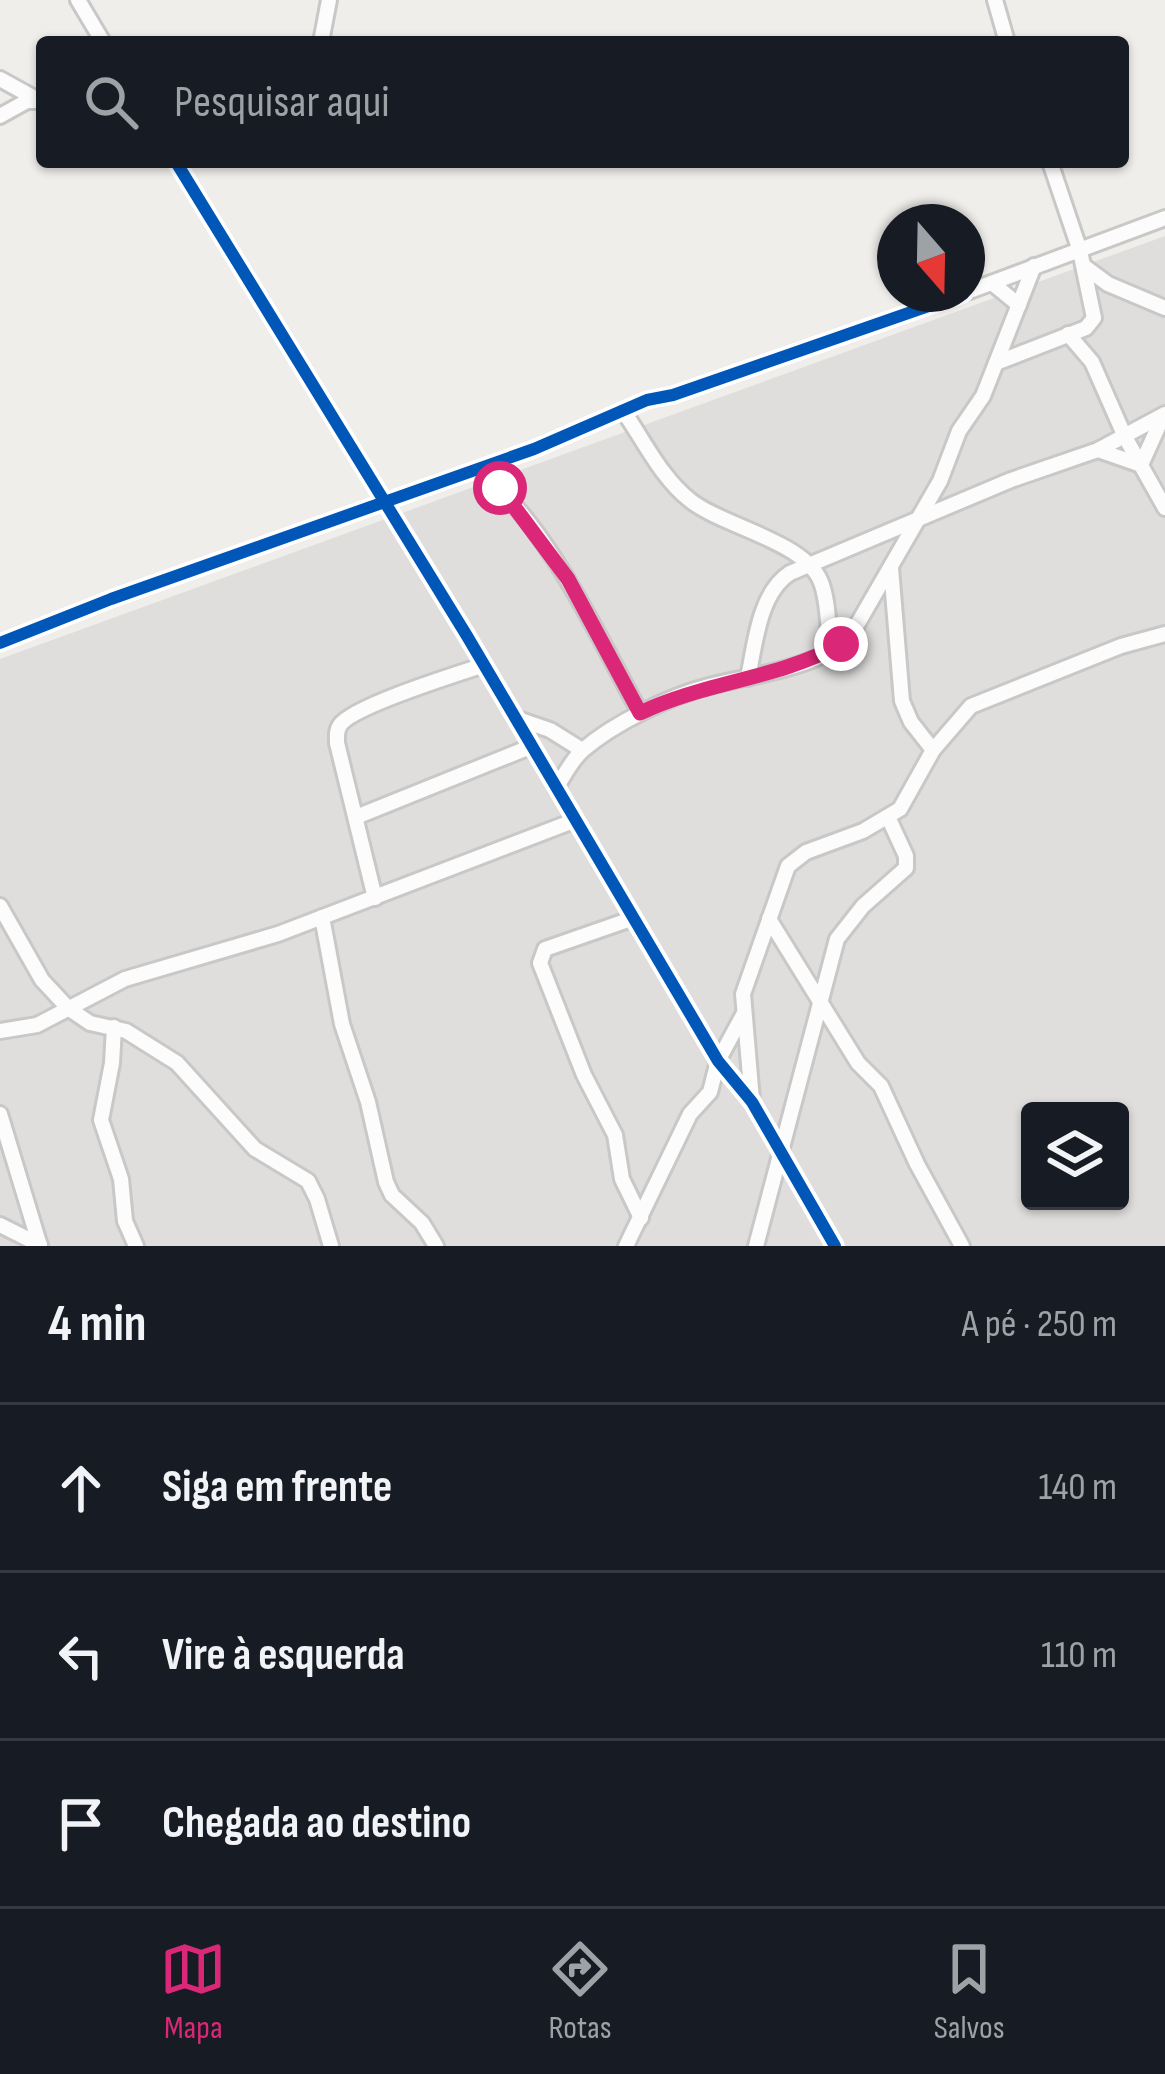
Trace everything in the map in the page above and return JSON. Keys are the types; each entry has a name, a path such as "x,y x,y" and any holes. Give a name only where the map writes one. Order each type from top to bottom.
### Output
{"street":[{"path":"78,0 99,36"},
{"path":"322,36 329,0"},
{"path":"995,0 1005,36"},
{"path":"0,79 36,99"},
{"path":"0,116 36,102"},
{"path":"180,168 484,665 718,1061 752,1102 835,1246"},
{"path":"996,363 1092,324 1094,318 1081,258 1052,168"},
{"path":"985,286 1034,266 1081,258 1165,218"},
{"path":"1081,258 1108,284 1165,308"},
{"path":"556,788 582,750 640,713 708,686 830,651 850,637 940,481 959,431 983,397 1034,266"},
{"path":"992,283 1019,305"},
{"path":"0,643 476,470 646,400 674,395 911,312"},
{"path":"1068,334 1092,362 1125,437 1165,508"},
{"path":"624,412 687,498 726,524 786,548 809,566 823,586 830,651"},
{"path":"748,678 759,626 776,586 790,573 917,518 1098,450 1164,415"},
{"path":"1141,465 1164,415"},
{"path":"1098,450 1141,465"},
{"path":"476,470 500,488 568,579 640,713"},
{"path":"891,567 902,701 910,722 933,750"},
{"path":"752,1102 743,1015 747,978 788,866 889,819 900,809 933,750 971,706 1140,639 1165,634"},
{"path":"375,898 337,743 338,728 345,719 383,701 484,665"},
{"path":"514,718 550,730 582,750"},
{"path":"356,817 530,747"},
{"path":"757,1246 837,939 863,906 906,868 906,856 889,819"},
{"path":"0,1031 37,1025 125,979 322,917 576,820"},
{"path":"0,906 42,980 68,1008 177,1063 255,1149 308,1181 331,1246"},
{"path":"322,917 342,1024 368,1102 386,1182 436,1246"},
{"path":"634,918 545,950 540,963 584,1075 615,1136 622,1179 641,1220 640,1246"},
{"path":"769,919 858,1063 881,1087 916,1164 962,1246"},
{"path":"626,1246 690,1114 710,1092 718,1061 743,1015"},
{"path":"113,1027 112,1063 101,1120 121,1179 125,1221 136,1246"},
{"path":"0,1114 40,1246"},
{"path":"0,1225 40,1246"}],"shaded area":[{"path":"1165,236 1165,1246 0,1246 0,659 956,312 985,312 985,301"}],"cycle path":[{"path":"180,168 467,636 718,1061 752,1102 835,1246"},
{"path":"0,643 534,449 647,400 911,312"}],"route":[{"path":"500,488 568,579 640,713 708,686 798,664 841,644"}]}
